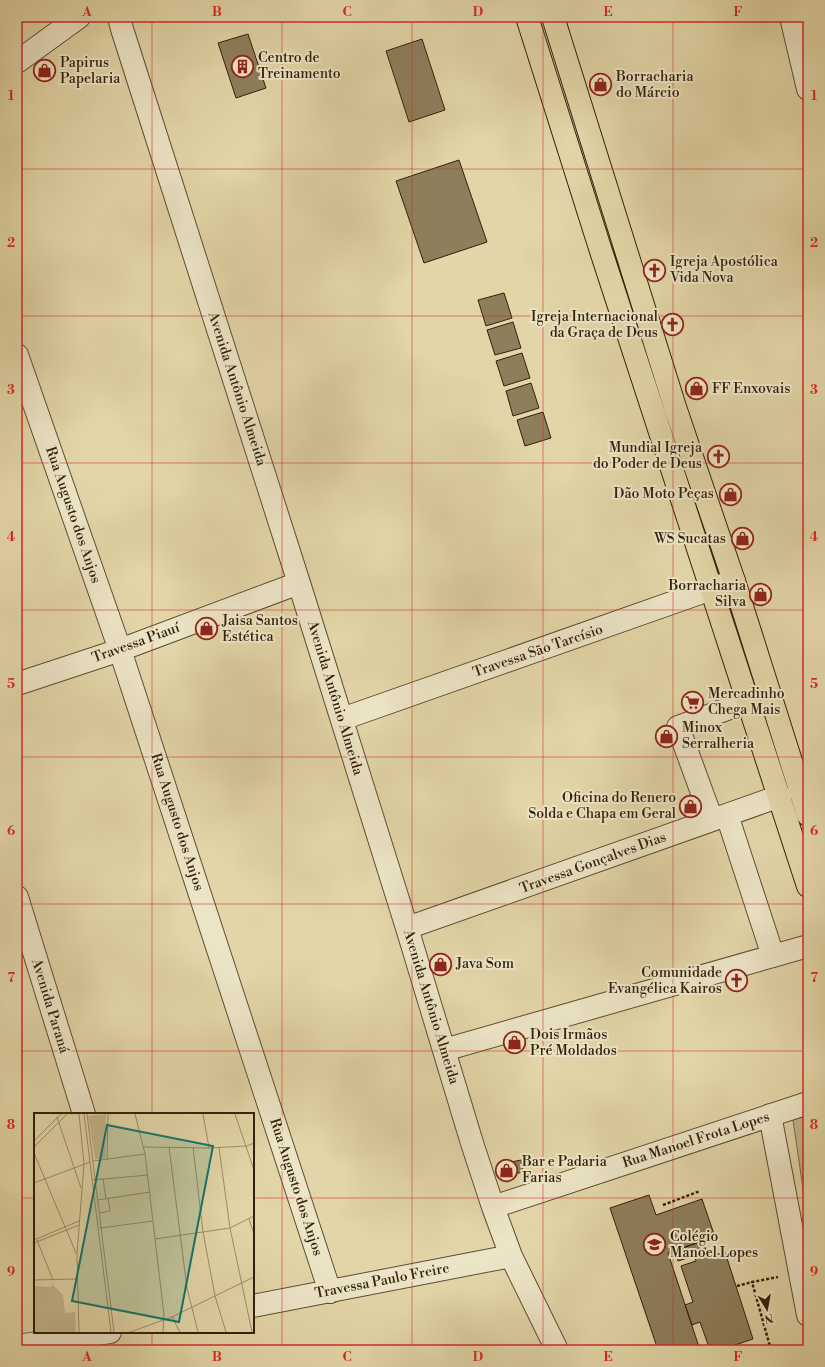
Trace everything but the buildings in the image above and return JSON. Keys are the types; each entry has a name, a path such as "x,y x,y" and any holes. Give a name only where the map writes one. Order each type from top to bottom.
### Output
{"main road":[{"path":"527,17 599,245 780,796 808,886"},
{"path":"553,17 621,238 675,406 734,581 808,815"},
{"path":"599,245 621,238"}],"street":[{"path":"17,62 56,23 79,17"},
{"name":"Avenida Antônio Almeida","path":"119,17 342,719 493,1207 511,1256 557,1350"},
{"path":"791,17 808,89"},
{"name":"Rua Augusto dos Anjos","path":"17,355 120,650 330,1292"},
{"name":"Travessa São Tarcísio","path":"342,719 734,581"},
{"name":"Travessa Piauí","path":"17,684 120,650 299,583"},
{"path":"749,701 678,727 719,818 773,956"},
{"name":"Travessa Gonçalves Dias","path":"407,928 780,796"},
{"name":"Avenida Paraná","path":"17,897 84,1113"},
{"path":"444,1050 808,946"},
{"name":"Rua Manoel Frota Lopes","path":"493,1207 808,1103"},
{"path":"770,1115 808,1315"},
{"name":"Travessa Paulo Freire","path":"254,1306 511,1256"},
{"path":"21,1347 104,1333"}],"path":[{"path":"663,1205 700,1191"},
{"path":"737,1286 780,1277"},
{"path":"752,1282 771,1350"}],"shaded area":[{"path":"808,1115 808,1223 793,1120"}],"place":[{"name":"Centro de Treinamento","path":"242,66"},
{"name":"Papirus Papelaria","path":"44,71"},
{"name":"Borracharia do Márcio","path":"600,85"},
{"name":"Igreja Apostólica Vida Nova","path":"654,270"},
{"name":"Igreja Internacional da Graça de Deus","path":"673,325"},
{"name":"FF Enxovais","path":"697,389"},
{"name":"Mundial Igreja do Poder de Deus","path":"718,456"},
{"name":"Dão Moto Peças","path":"730,494"},
{"name":"WS Sucatas","path":"742,539"},
{"name":"Borracharia Silva","path":"761,594"},
{"name":"Jaisa Santos Estética","path":"207,629"},
{"name":"Mercadinho Chega Mais","path":"692,702"},
{"name":"Minox Serralheria","path":"666,736"},
{"name":"Oficina do Renero Solda e Chapa em Geral","path":"691,806"},
{"name":"Java Som","path":"441,964"},
{"name":"Comunidade Evangélica Kairos","path":"737,981"},
{"name":"Dois Irmãos Pré Moldados","path":"514,1043"},
{"name":"Bar e Padaria Farias","path":"506,1170"},
{"name":"Colégio Manoel Lopes","path":"655,1245"}]}
